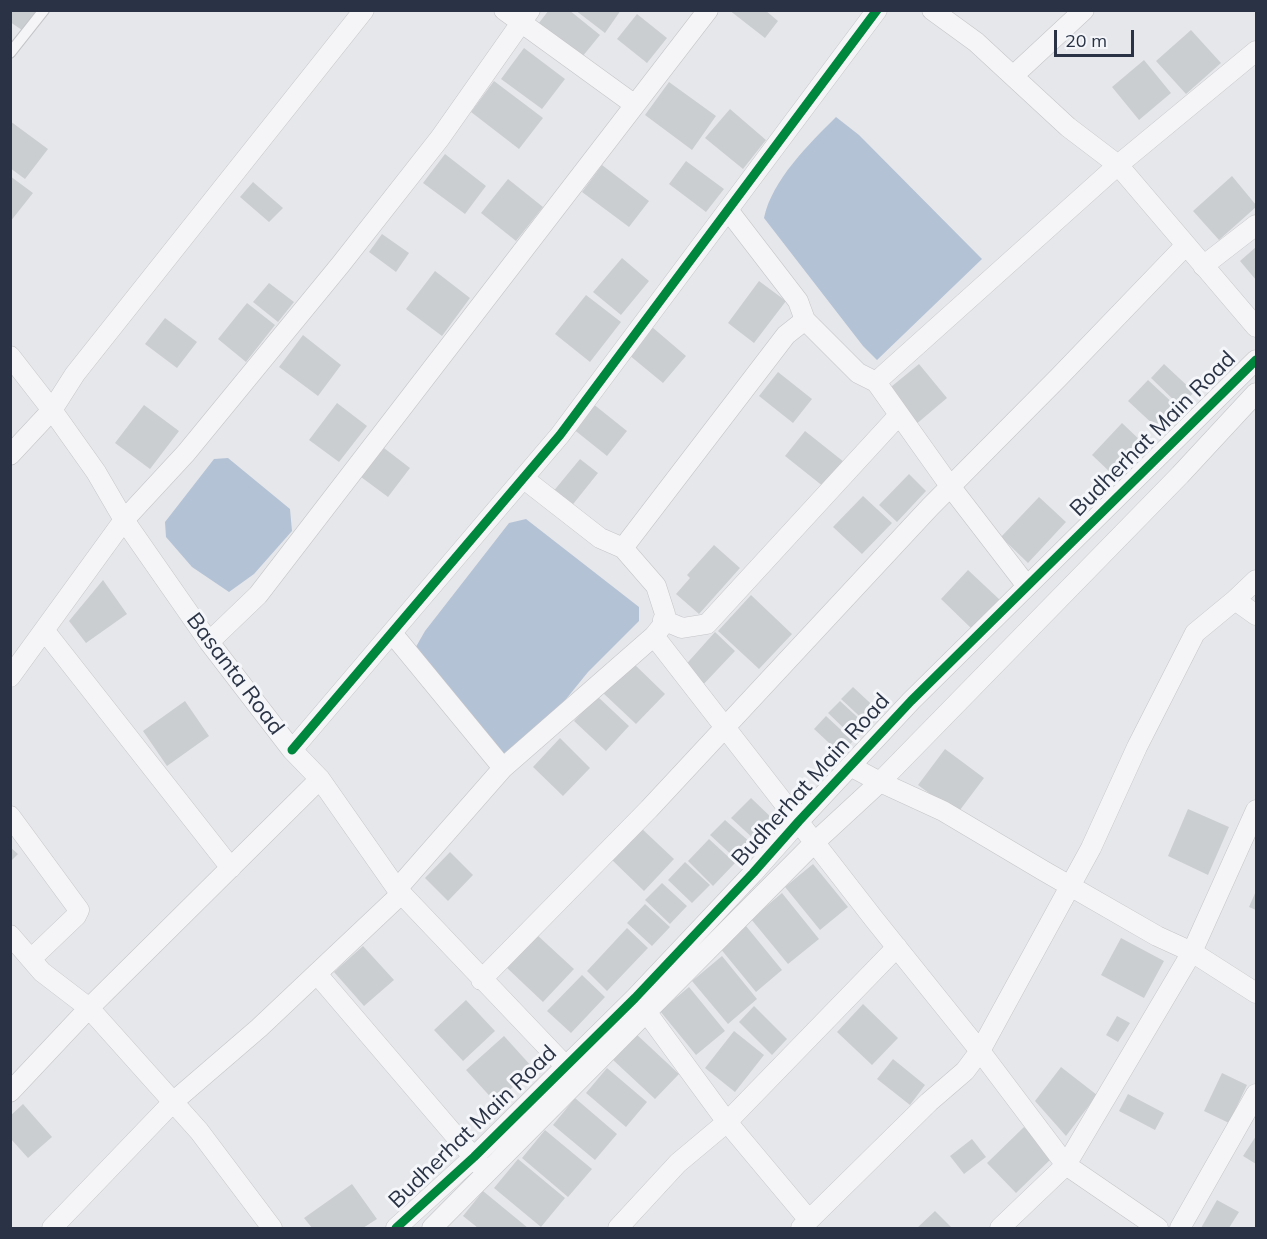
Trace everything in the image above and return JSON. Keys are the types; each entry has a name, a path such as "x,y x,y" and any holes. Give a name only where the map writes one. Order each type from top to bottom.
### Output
{"street":[{"path":"10,455 52,410 75,374 364,10"},
{"path":"504,10 527,17 635,105"},
{"path":"209,642 258,595 708,10"},
{"path":"292,750 560,435 877,10"},
{"path":"1013,76 1084,10"},
{"path":"940,12 1068,127 1118,165 1203,266 1254,320"},
{"path":"10,677 124,520 186,453 341,264 440,138 527,17"},
{"path":"876,382 1118,165 1257,51"},
{"path":"728,210 798,301 805,320 858,373 876,382 950,486 1027,586"},
{"path":"1203,266 1257,225"},
{"path":"481,980 725,728 950,486 1186,244"},
{"path":"623,548 786,335 805,320"},
{"name":"Basanta Road","path":"10,356 96,472 124,520 209,642 292,750 320,779 399,891 579,1081"},
{"name":"Budherhat Main Road","path":"432,1228 579,1081 753,873 911,701 1257,360"},
{"name":"Budherhat Main Road","path":"396,1228 474,1157 565,1065 641,1005 880,782 1257,393"},
{"path":"658,628 682,628 707,624 899,415"},
{"path":"52,1228 173,1102 220,1063 317,974 399,891 503,768 658,628 665,615 656,586 623,548 600,538 524,478"},
{"path":"641,1005 805,1224 929,1102 965,1071 980,1051 1091,848 1137,747 1195,633 1257,580"},
{"path":"1235,600 1257,615"},
{"path":"658,628 725,728 980,1051 1066,1165 1158,1228"},
{"path":"44,630 231,868"},
{"path":"392,633 503,768"},
{"path":"850,766 943,810 1157,936 1191,952 1257,993"},
{"path":"10,1092 89,1008 320,779"},
{"path":"1000,1228 1066,1165 1191,952 1257,810"},
{"path":"10,816 79,910 76,916 31,959"},
{"path":"10,935 42,972 89,1008 199,1131 272,1228"},
{"path":"618,1228 678,1163 727,1122 897,947"},
{"path":"317,974 487,1173"},
{"path":"1180,1228 1257,1094"}],"lane":[{"path":"10,53 44,10"}],"water":[{"path":"836,117 859,135 982,259 877,360 863,346 764,218 768,204 783,176 803,151"},
{"path":"228,458 290,509 292,531 254,574 229,592 192,567 166,537 165,522 214,459"},
{"path":"526,519 639,607 639,621 588,672 528,746 499,755 413,652 425,631 509,523"}],"building":[{"path":"10,10 37,10 22,30 10,22"},
{"path":"549,10 569,10 600,35 578,62 535,28"},
{"path":"575,10 621,10 605,33"},
{"path":"729,10 765,10 778,21 765,38"},
{"path":"637,14 667,38 647,63 617,39"},
{"path":"1191,30 1221,63 1186,94 1156,61"},
{"path":"524,48 565,79 542,109 501,79"},
{"path":"1144,60 1171,93 1139,120 1112,87"},
{"path":"494,81 543,118 519,149 471,112"},
{"path":"669,82 716,116 692,150 645,115"},
{"path":"730,109 766,140 743,169 705,138"},
{"path":"10,121 48,149 25,179 10,168"},
{"path":"445,154 486,186 465,214 423,183"},
{"path":"686,161 724,189 706,212 669,184"},
{"path":"602,165 649,201 629,227 582,192"},
{"path":"10,176 33,193 10,222"},
{"path":"1232,176 1256,207 1219,240 1193,211"},
{"path":"508,179 543,207 516,241 481,213"},
{"path":"253,182 283,208 269,222 240,197"},
{"path":"382,234 409,253 396,272 369,252"},
{"path":"1256,247 1256,280 1240,261"},
{"path":"622,258 649,281 621,315 593,292"},
{"path":"435,271 470,298 442,336 406,309"},
{"path":"759,281 786,301 754,343 728,323"},
{"path":"269,283 294,302 278,322 253,302"},
{"path":"586,295 621,322 590,362 555,334"},
{"path":"247,303 275,325 246,362 218,339"},
{"path":"165,318 197,342 177,368 145,344"},
{"path":"652,327 686,356 663,383 629,355"},
{"path":"303,335 341,365 318,396 279,367"},
{"path":"919,364 947,398 914,426 886,391"},
{"path":"1164,364 1194,392 1181,407 1151,378"},
{"path":"778,372 812,399 793,423 759,396"},
{"path":"1148,380 1177,407 1157,428 1128,401"},
{"path":"337,403 367,426 339,462 309,440"},
{"path":"592,403 627,431 607,456 572,428"},
{"path":"144,405 179,431 150,469 115,443"},
{"path":"1122,423 1142,442 1112,474 1092,455"},
{"path":"805,431 844,462 824,487 785,456"},
{"path":"384,448 410,468 388,497 361,477"},
{"path":"580,459 598,473 570,508 552,493"},
{"path":"909,474 926,491 897,522 879,505"},
{"path":"863,496 892,523 862,554 833,527"},
{"path":"1039,497 1066,522 1028,563 1001,537"},
{"path":"714,545 740,568 699,614 676,594 690,578 687,575"},
{"path":"968,570 1000,600 973,630 941,599"},
{"path":"103,580 127,614 86,643 69,621"},
{"path":"751,595 792,634 759,669 718,631"},
{"path":"715,632 735,651 700,688 681,670"},
{"path":"631,661 665,694 636,724 602,692"},
{"path":"853,687 882,714 870,726 841,699"},
{"path":"597,696 629,726 606,751 574,721"},
{"path":"185,701 209,736 167,766 143,731"},
{"path":"840,701 867,726 855,739 828,713"},
{"path":"826,716 853,741 841,754 814,729"},
{"path":"560,738 590,768 563,796 533,767"},
{"path":"945,749 984,778 957,814 918,785"},
{"path":"751,798 774,820 755,840 731,818"},
{"path":"1188,809 1229,827 1208,875 1168,856"},
{"path":"725,820 751,843 736,859 710,835"},
{"path":"640,827 674,859 644,891 610,858"},
{"path":"709,839 735,863 713,886 688,861"},
{"path":"10,847 18,854 10,862"},
{"path":"450,852 473,875 448,901 425,878"},
{"path":"685,862 710,885 692,903 668,880"},
{"path":"813,864 848,907 820,930 785,887"},
{"path":"662,883 687,906 670,924 645,900"},
{"path":"1256,891 1256,910 1249,907"},
{"path":"782,893 819,939 788,964 751,919"},
{"path":"645,904 670,927 652,946 627,923"},
{"path":"746,926 782,970 756,992 720,948"},
{"path":"627,928 648,948 607,991 587,971"},
{"path":"536,934 574,969 543,1002 506,967"},
{"path":"1121,938 1164,961 1144,998 1101,975"},
{"path":"363,946 394,980 364,1006 334,972"},
{"path":"722,956 757,999 728,1024 692,981"},
{"path":"582,975 605,997 571,1033 547,1011"},
{"path":"689,987 725,1031 696,1055 660,1011"},
{"path":"466,1000 495,1031 463,1061 434,1030"},
{"path":"863,1004 898,1038 872,1065 837,1032"},
{"path":"754,1006 787,1039 772,1055 739,1022"},
{"path":"1117,1016 1130,1023 1118,1042 1106,1035"},
{"path":"734,1031 764,1055 735,1092 705,1068"},
{"path":"635,1033 679,1074 655,1099 612,1059"},
{"path":"504,1036 533,1068 496,1103 466,1070"},
{"path":"893,1059 925,1085 910,1105 877,1079"},
{"path":"1061,1067 1097,1095 1066,1136 1035,1101"},
{"path":"607,1068 647,1102 626,1127 586,1093"},
{"path":"1222,1073 1247,1085 1229,1123 1204,1111"},
{"path":"1128,1094 1164,1113 1155,1130 1119,1111"},
{"path":"575,1098 617,1134 595,1160 553,1125"},
{"path":"23,1104 52,1137 28,1158 10,1138 10,1116"},
{"path":"1024,1127 1053,1157 1016,1193 987,1163"},
{"path":"545,1130 592,1169 568,1197 522,1158"},
{"path":"1256,1136 1256,1164 1243,1156"},
{"path":"972,1139 986,1157 964,1174 950,1156"},
{"path":"518,1159 565,1198 541,1227 494,1188"},
{"path":"352,1184 377,1219 363,1228 312,1228 304,1218"},
{"path":"483,1191 528,1228 478,1228 463,1216"},
{"path":"1217,1200 1239,1212 1229,1228 1201,1228"},
{"path":"935,1211 952,1228 917,1228"}],"cycle path":[{"path":"292,750 560,435 877,10"},
{"path":"396,1228 474,1157 635,998 911,701 1256,360"}]}
